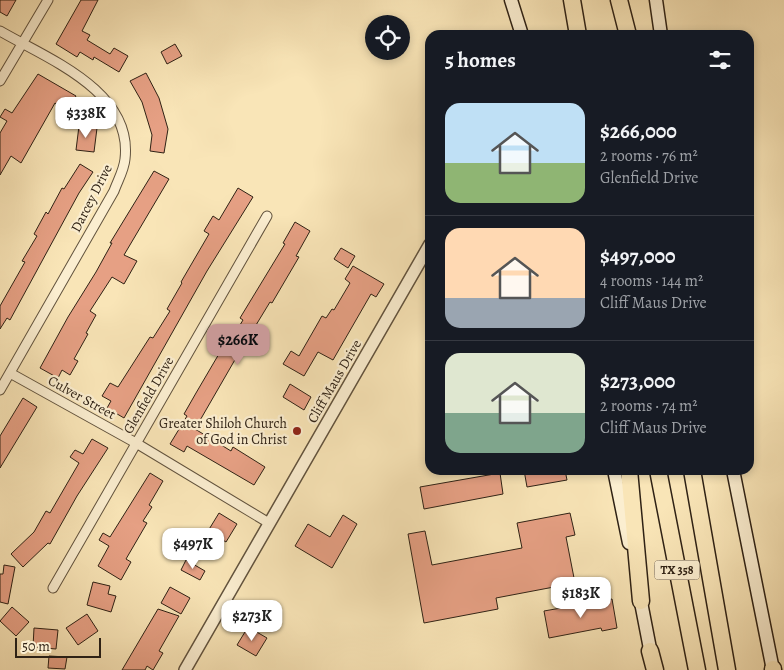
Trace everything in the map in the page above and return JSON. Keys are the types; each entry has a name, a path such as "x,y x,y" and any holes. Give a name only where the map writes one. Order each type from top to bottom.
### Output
{"highway":[{"path":"572,0 577,30"},
{"path":"611,0 616,30"},
{"path":"619,0 627,30"},
{"path":"629,475 641,601"},
{"name":"TX 358","path":"659,475 697,670"},
{"name":"TX 358","path":"693,475 727,670"},
{"path":"650,650 654,670"}],"main road":[{"path":"511,0 520,30"},
{"path":"656,0 660,30"},
{"path":"615,475 650,650"},
{"path":"735,475 773,670"}],"street":[{"path":"0,81 48,0"},
{"name":"Darcey Drive","path":"0,31 85,81 103,96 121,122 125,136 125,158 114,191 0,390"},
{"name":"Glenfield Drive","path":"53,588 267,216"},
{"name":"Cliff Maus Drive","path":"184,670 425,253"},
{"name":"Culver Street","path":"10,372 136,443 269,523"}],"building":[{"path":"0,0 16,0 7,16 0,12"},
{"path":"81,0 98,0 82,31 90,35 87,40 110,54 114,48 128,56 119,72 94,57 93,60 80,52 77,57 56,44"},
{"path":"175,44 182,56 167,64 161,52"},
{"path":"146,73 159,98 168,129 164,153 150,151 152,135 142,102 130,81"},
{"path":"38,74 76,96 67,111 55,103 21,163 11,156 0,175 0,133 7,121 0,117 5,109 12,113"},
{"path":"79,126 97,128 94,152 76,150"},
{"path":"80,164 93,172 79,193 10,320 7,318 0,329 0,306 25,262 22,261 37,236 34,234 46,212 48,214 62,188 64,189"},
{"path":"154,171 169,179 124,255 137,261 124,284 112,277 90,311 96,315 74,359 78,361 70,375 62,370 58,378 40,368 112,243 110,243"},
{"path":"238,188 253,197 207,271 124,418 107,408 111,401 102,396 110,383 118,387 150,337 153,338 170,311 167,309 209,234 204,231 213,216 219,220"},
{"path":"295,222 310,231 296,256 299,257 272,303 270,302 253,330 256,331 243,353 240,351 195,429 231,451 233,447 265,467 254,485 187,446 184,452 170,444 187,416 184,414 223,347 226,348 243,320 240,318 285,244 283,243"},
{"path":"341,248 355,256 348,268 334,259"},
{"path":"353,266 384,284 376,297 371,294 333,360 318,352 304,376 283,364 291,351 299,356 322,316 326,318 332,309 334,310 350,283 345,279"},
{"path":"290,384 311,397 304,410 283,397"},
{"path":"23,398 37,407 0,468 0,436"},
{"path":"92,439 108,448 77,496 50,544 48,543 23,567 11,554 34,532 46,511 50,513 79,463 70,457 75,450 83,454"},
{"path":"150,473 163,481 149,505 152,507 143,521 147,523 126,559 131,562 121,580 98,566 109,546 99,540 103,533 110,537"},
{"path":"489,475 500,475 503,494 424,509 420,487"},
{"path":"525,475 566,475 567,480 527,487"},
{"path":"219,513 237,524 226,542 208,531"},
{"path":"570,513 575,535 566,537 575,583 496,598 498,609 424,623 408,534 425,531 432,565 522,548 517,523"},
{"path":"343,515 357,524 332,568 295,546 308,524 330,537"},
{"path":"186,560 205,571 200,580 181,570"},
{"path":"4,565 15,567 8,604 0,602 0,574 3,574"},
{"path":"93,582 110,586 108,594 116,596 111,612 87,605"},
{"path":"170,587 190,598 181,614 161,603"},
{"path":"612,599 617,628 602,631 601,628 549,638 544,611"},
{"path":"12,607 29,622 16,636 0,621"},
{"path":"158,609 179,616 159,651 163,653 153,670 147,666 145,670 122,670"},
{"path":"87,614 98,631 78,645 66,628"},
{"path":"248,627 267,638 256,656 237,645"},
{"path":"34,628 58,630 56,649 33,647"},
{"path":"49,656 67,657 65,669 48,668"}],"place":[{"name":"Greater Shiloh Church of God in Christ","path":"297,431"}]}
